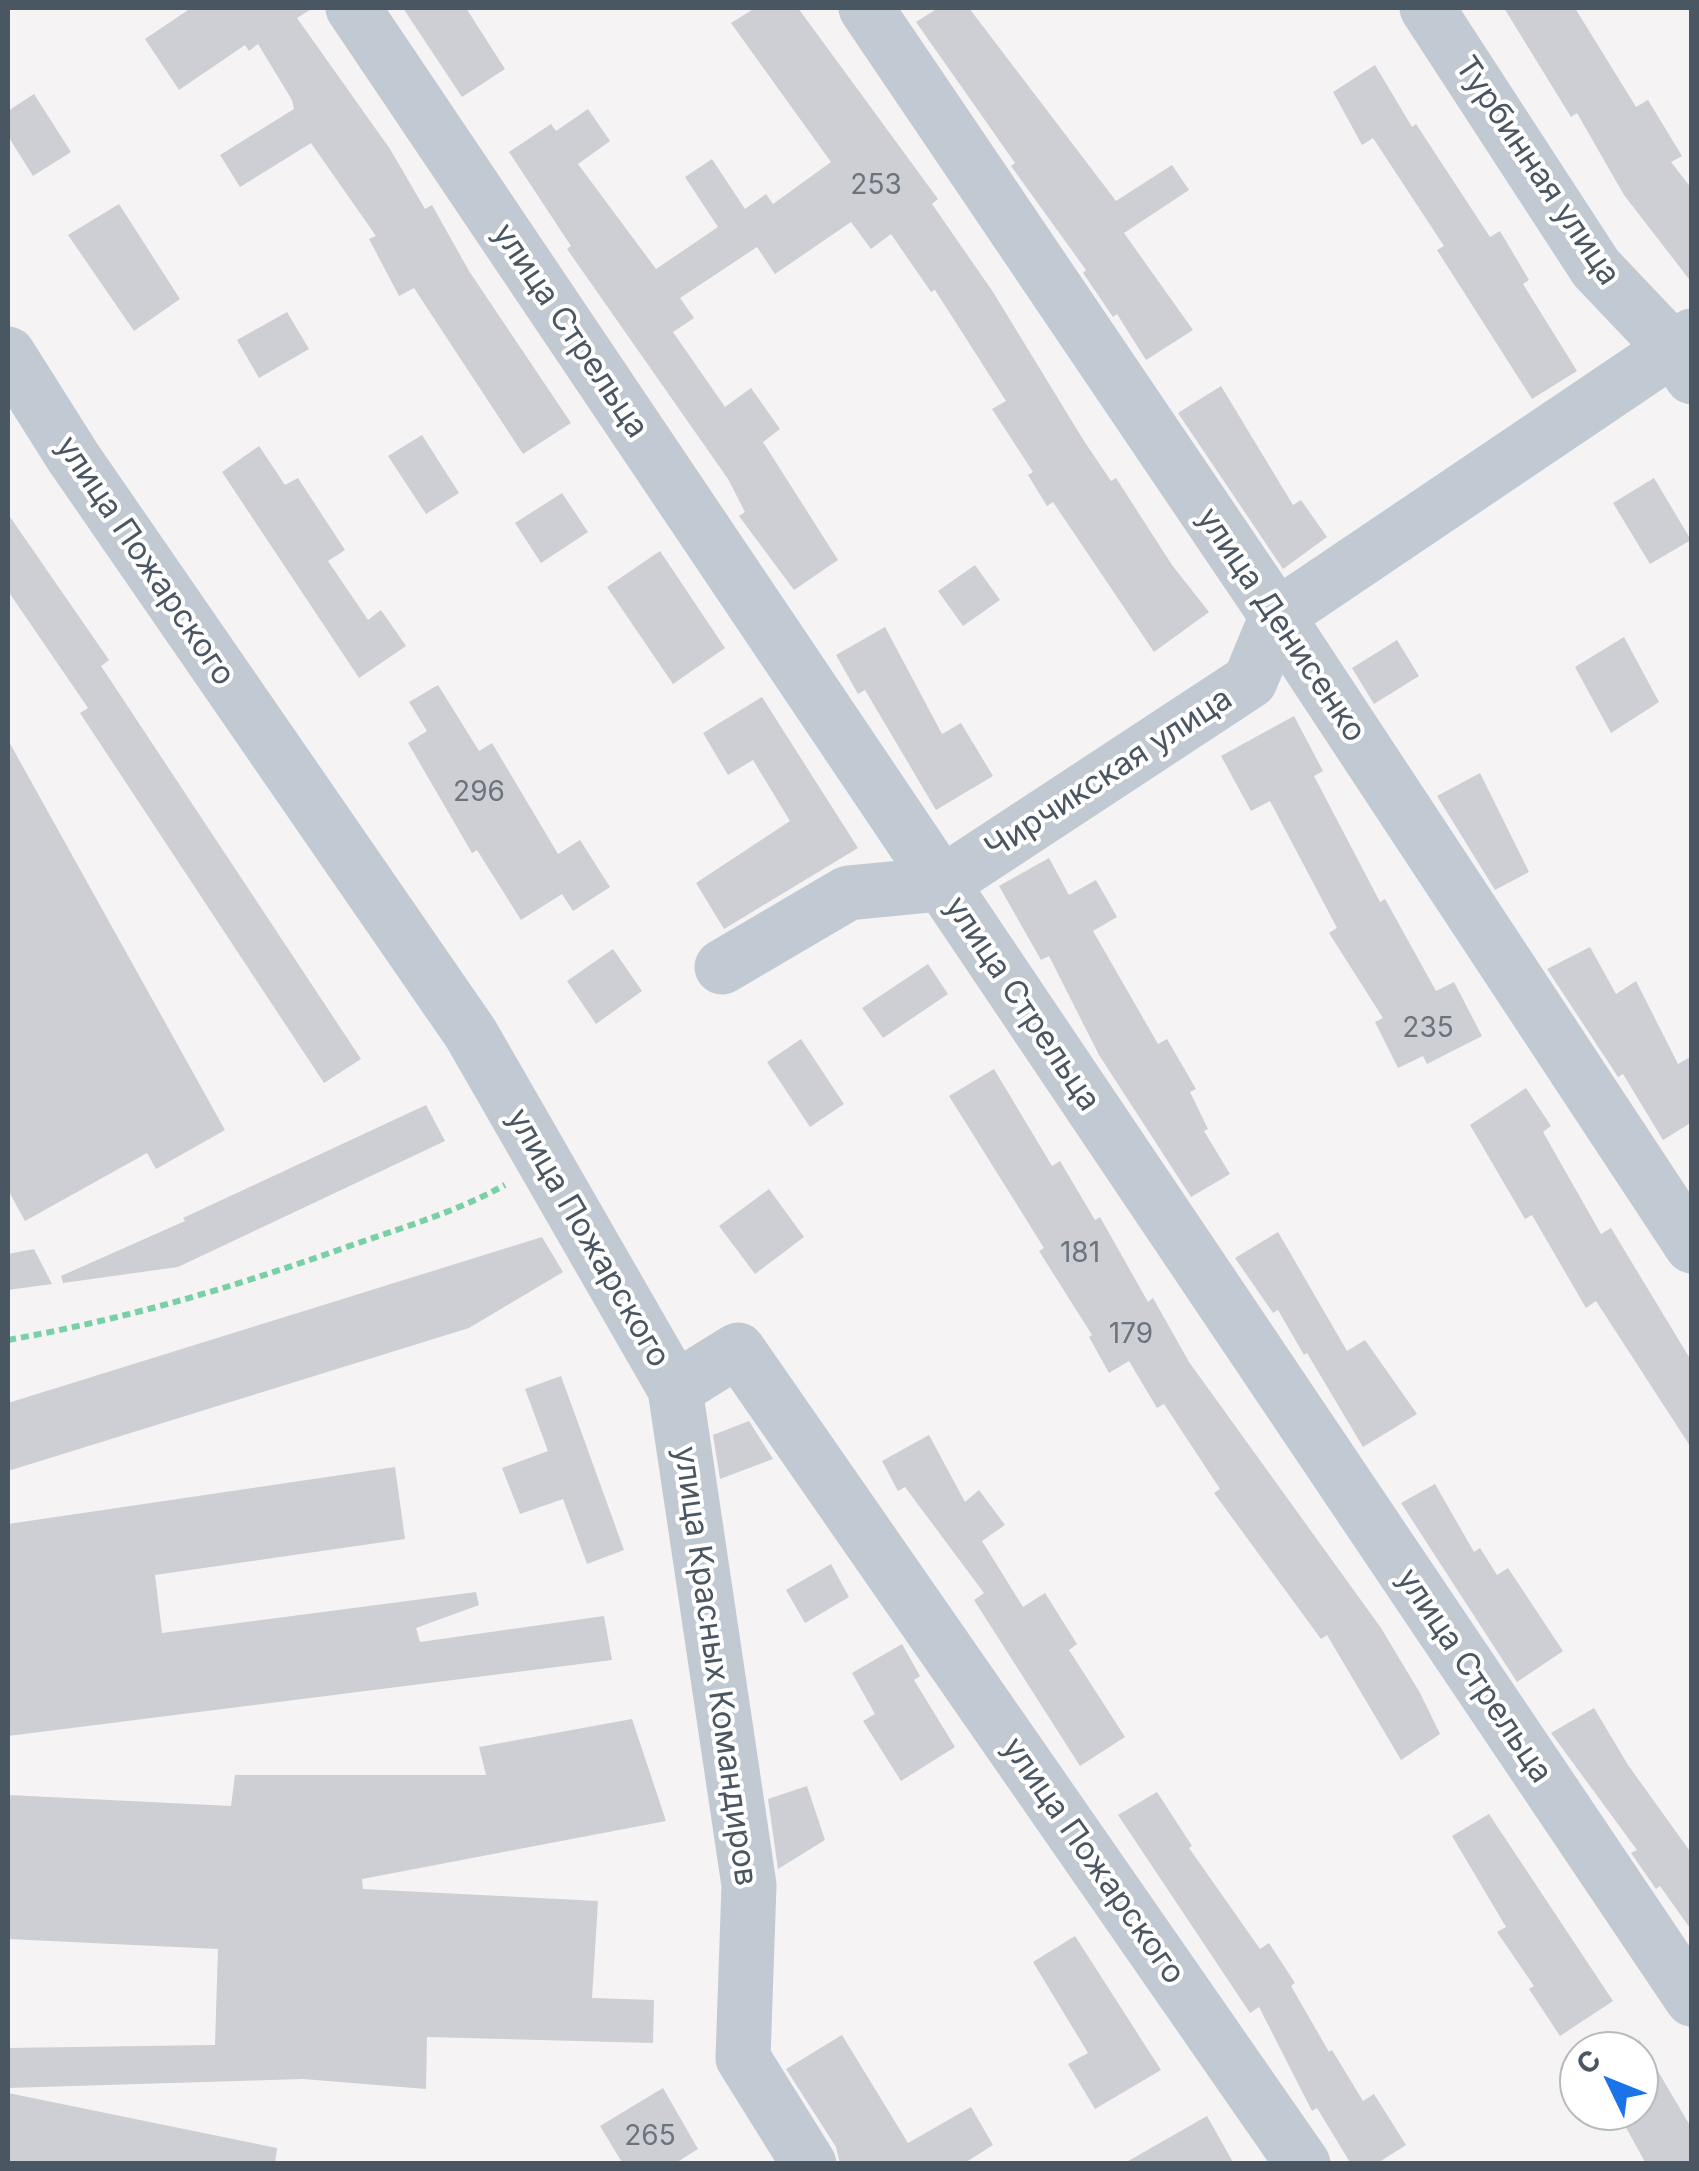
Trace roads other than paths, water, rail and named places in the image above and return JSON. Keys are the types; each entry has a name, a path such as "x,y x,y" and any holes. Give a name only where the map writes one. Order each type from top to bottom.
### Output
{"street":[{"name":"улица Стрельца","path":"353,8 1692,1999"},
{"name":"улица Денисенко","path":"866,8 1276,616 1692,1246"},
{"name":"Турбинная улица","path":"1426,8 1596,268 1685,354"},
{"name":"улица Пожарского","path":"8,354 73,458 472,1034 674,1389 738,1350 1303,2164"},
{"path":"1276,616 1685,354"},
{"name":"Чирчикская улица","path":"722,968 848,893 941,884 1250,682 1276,616"},
{"name":"улица Красных Командиров","path":"674,1389 749,1885 743,2058 809,2164"}]}
